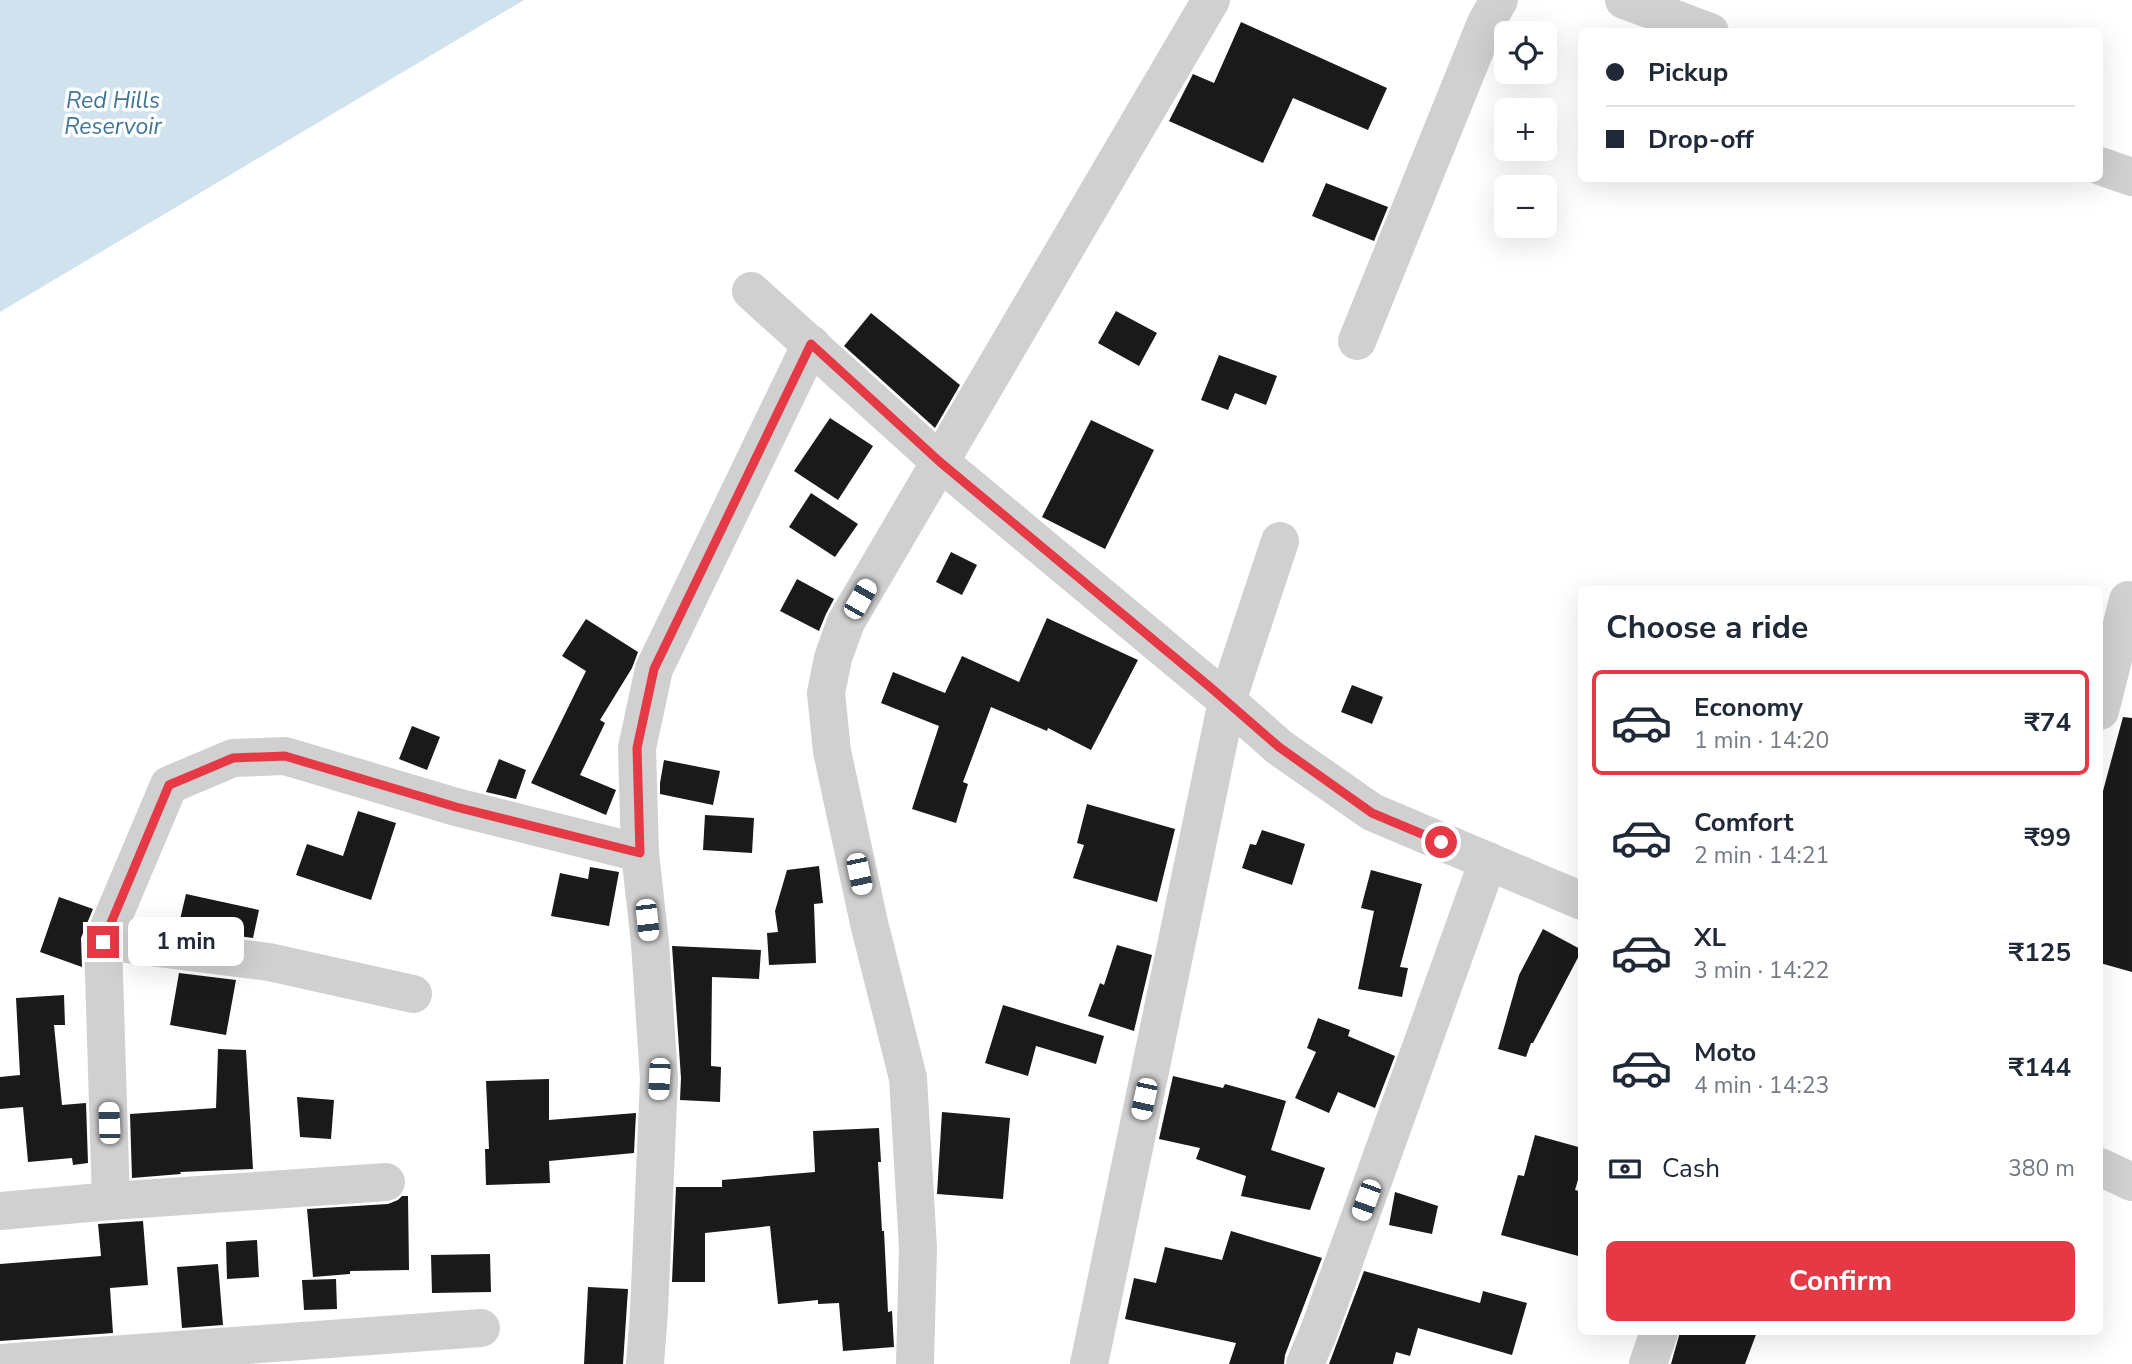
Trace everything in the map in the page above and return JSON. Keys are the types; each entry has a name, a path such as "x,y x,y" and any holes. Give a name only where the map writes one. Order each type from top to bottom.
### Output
{"street":[{"path":"915,1364 918,1248 908,1078 835,764 826,693 833,658 846,622 1210,0"},
{"path":"1357,341 1486,23 1499,0"},
{"path":"1624,0 1699,28"},
{"path":"2103,167 2132,177"},
{"path":"751,291 940,462 1279,747 1372,813 1578,899"},
{"path":"645,1364 659,1079 650,943 640,853 637,748 654,669 811,344"},
{"path":"1089,1364 1227,701 1280,541"},
{"path":"2103,699 2128,600"},
{"path":"111,1201 103,942 169,785 233,758 285,756 456,807 640,853"},
{"path":"1305,1364 1320,1331 1488,861"},
{"path":"103,942 269,962 413,994"},
{"path":"2103,1168 2132,1182"},
{"path":"0,1211 386,1182"},
{"path":"0,1363 137,1359 481,1328"},
{"path":"1648,1364 1658,1335"}],"water":[{"name":"Red Hills Reservoir","path":"0,0 524,0 0,312"}],"building":[{"path":"1241,22 1387,88 1368,130 1293,98 1263,163 1169,121 1193,74 1214,83"},
{"path":"1326,183 1388,207 1374,241 1312,216"},
{"path":"1116,311 1157,333 1139,366 1098,343"},
{"path":"871,313 960,385 935,428 844,346"},
{"path":"1219,355 1277,376 1266,405 1235,393 1228,410 1201,400"},
{"path":"830,418 873,446 838,500 794,471"},
{"path":"1091,420 1154,450 1105,549 1042,517"},
{"path":"811,493 858,524 835,557 789,527"},
{"path":"951,552 977,565 962,595 936,582"},
{"path":"797,579 834,599 819,631 780,611"},
{"path":"1047,618 1138,660 1091,750 1048,728 1047,731 991,707 963,782 968,784 956,823 912,809 939,726 881,703 893,672 945,693 962,656 1019,682"},
{"path":"586,619 638,652 632,668 600,720 605,723 580,775 616,790 606,815 531,783 586,671 562,656"},
{"path":"1352,685 1383,697 1372,724 1341,712"},
{"path":"2123,717 2132,718 2132,972 2103,964 2103,791"},
{"path":"412,726 440,737 427,770 399,759"},
{"path":"499,759 526,770 516,799 486,792"},
{"path":"664,760 720,771 713,805 660,794"},
{"path":"1087,804 1175,829 1157,902 1073,878 1084,845 1077,843"},
{"path":"358,811 396,823 371,900 296,875 307,844 343,856"},
{"path":"705,815 754,818 752,853 703,850"},
{"path":"1262,830 1305,844 1292,885 1242,868 1250,844 1256,845"},
{"path":"819,866 823,903 814,904 816,963 769,965 767,933 778,932 775,911 787,870"},
{"path":"590,867 619,872 609,926 551,916 560,873 588,879"},
{"path":"1371,870 1422,884 1400,967 1408,968 1402,997 1358,989 1374,911 1361,908"},
{"path":"186,894 259,910 253,938 178,928"},
{"path":"59,897 93,909 81,938 82,967 40,952"},
{"path":"1543,929 1578,948 1578,958 1526,1057 1498,1049 1519,975"},
{"path":"1117,945 1152,955 1134,1031 1088,1016 1100,983 1104,985"},
{"path":"672,946 761,950 759,979 712,977 711,1066 721,1067 720,1102 680,1100 681,1078"},
{"path":"179,973 236,980 226,1035 170,1025"},
{"path":"64,995 65,1025 54,1025 62,1105 86,1103 88,1163 73,1165 72,1158 28,1162 23,1107 0,1109 0,1077 20,1075 16,998"},
{"path":"1003,1005 1104,1036 1096,1064 1036,1046 1028,1076 985,1063"},
{"path":"1318,1018 1350,1030 1348,1036 1395,1056 1375,1108 1338,1092 1329,1113 1295,1098 1316,1052 1307,1048"},
{"path":"218,1049 246,1050 253,1169 180,1172 181,1174 132,1178 130,1114 216,1108"},
{"path":"1173,1076 1223,1088 1225,1084 1286,1101 1271,1150 1325,1168 1310,1210 1241,1196 1246,1176 1196,1159 1200,1148 1159,1139"},
{"path":"549,1079 549,1120 636,1113 634,1153 549,1161 550,1183 486,1185 485,1149 489,1149 486,1081"},
{"path":"297,1097 334,1100 331,1139 300,1137"},
{"path":"942,1112 1010,1118 1003,1199 937,1194"},
{"path":"879,1128 882,1231 888,1312 892,1311 894,1347 843,1351 839,1303 818,1304 818,1300 778,1304 770,1226 705,1233 705,1282 672,1282 676,1187 722,1187 722,1180 815,1172 813,1131"},
{"path":"1535,1135 1578,1147 1578,1180 1575,1190 1578,1191 1578,1256 1501,1235 1518,1175 1524,1176"},
{"path":"1395,1192 1438,1206 1432,1234 1389,1225"},
{"path":"402,1196 408,1196 409,1270 350,1271 350,1274 313,1277 307,1209 388,1204"},
{"path":"143,1221 148,1285 110,1288 113,1333 0,1341 0,1264 101,1256 98,1224"},
{"path":"1231,1231 1322,1258 1284,1364 1229,1364 1236,1343 1125,1319 1134,1278 1156,1283 1165,1247 1222,1260"},
{"path":"257,1240 259,1277 227,1279 226,1242"},
{"path":"490,1254 491,1292 432,1293 431,1255"},
{"path":"218,1264 223,1325 182,1328 177,1267"},
{"path":"1364,1271 1480,1303 1483,1291 1527,1303 1512,1355 1418,1328 1410,1356 1396,1352 1393,1364 1329,1364"},
{"path":"336,1279 337,1309 304,1310 302,1280"},
{"path":"588,1287 628,1289 623,1364 584,1364"},
{"path":"1679,1335 1756,1335 1745,1364 1671,1364"}],"route":[{"path":"103,942 169,785 233,758 285,756 456,807 640,853 637,748 654,669 811,344 940,462 1279,747 1372,813 1441,842"}]}
